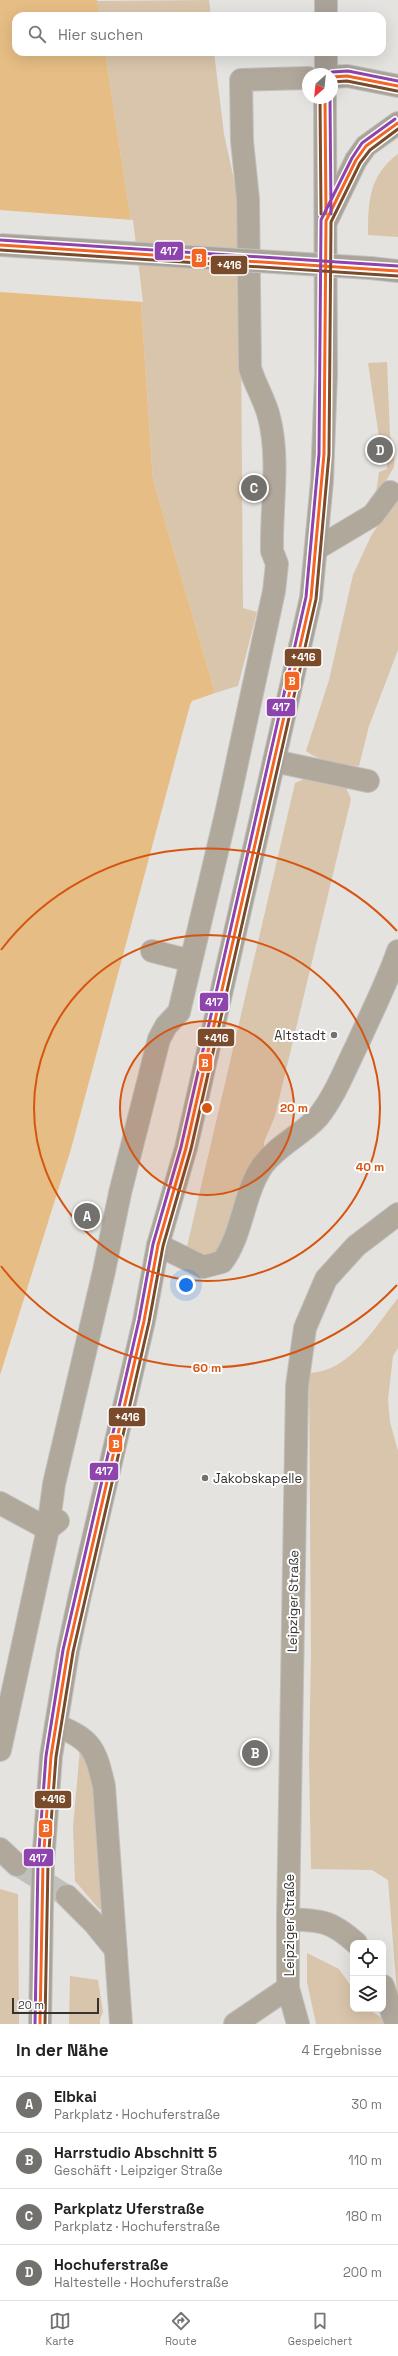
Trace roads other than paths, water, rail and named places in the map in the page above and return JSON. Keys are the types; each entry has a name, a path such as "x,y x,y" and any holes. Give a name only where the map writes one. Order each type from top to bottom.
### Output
{"main road":[{"path":"326,0 326,12"},
{"path":"326,56 326,68"},
{"path":"338,77 347,76 398,86"},
{"path":"40,2024 43,1863 51,1756 78,1602 144,1321 158,1245 186,1148 311,598 322,481 326,381 326,104"},
{"path":"326,221 356,160 366,146 398,123"},
{"path":"0,245 398,271"}],"street":[{"path":"0,1750 54,1524 54,1484 122,1186 159,1040 166,1026 179,1012 274,591 277,564 272,551 274,448 269,416 254,383 250,368 248,199 242,141 242,80 302,78"},
{"path":"316,549 373,515 390,492"},
{"path":"274,761 368,780"},
{"path":"152,950 191,961"},
{"path":"158,1245 203,1267 222,1262 231,1246 244,1206 263,1166 274,1153 317,1118 340,1081 380,995 398,950"},
{"name":"Leipziger Straße","path":"298,2024 288,1988 297,1386 305,1328 326,1279 356,1246 398,1214"},
{"path":"0,1504 54,1524"},
{"path":"56,1725 84,1739 98,1760 104,1786 121,2024"},
{"path":"0,1849 17,1865"},
{"path":"66,1896 94,1922 116,1950"},
{"path":"288,1919 323,1921 336,1926 352,1940"},
{"path":"235,2024 288,1988"},
{"path":"386,1995 396,2024"}],"tunnel":[{"path":"17,1865 67,1896"}],"place":[{"name":"Hochuferstraße","path":"380,450"},
{"name":"Parkplatz Uferstraße","path":"254,488"},
{"name":"Altstadt","path":"334,1035"},
{"name":"Elbkai","path":"87,1216"},
{"name":"Jakobskapelle","path":"205,1478"},
{"name":"Harrstudio Abschnitt 5","path":"255,1753"}]}
